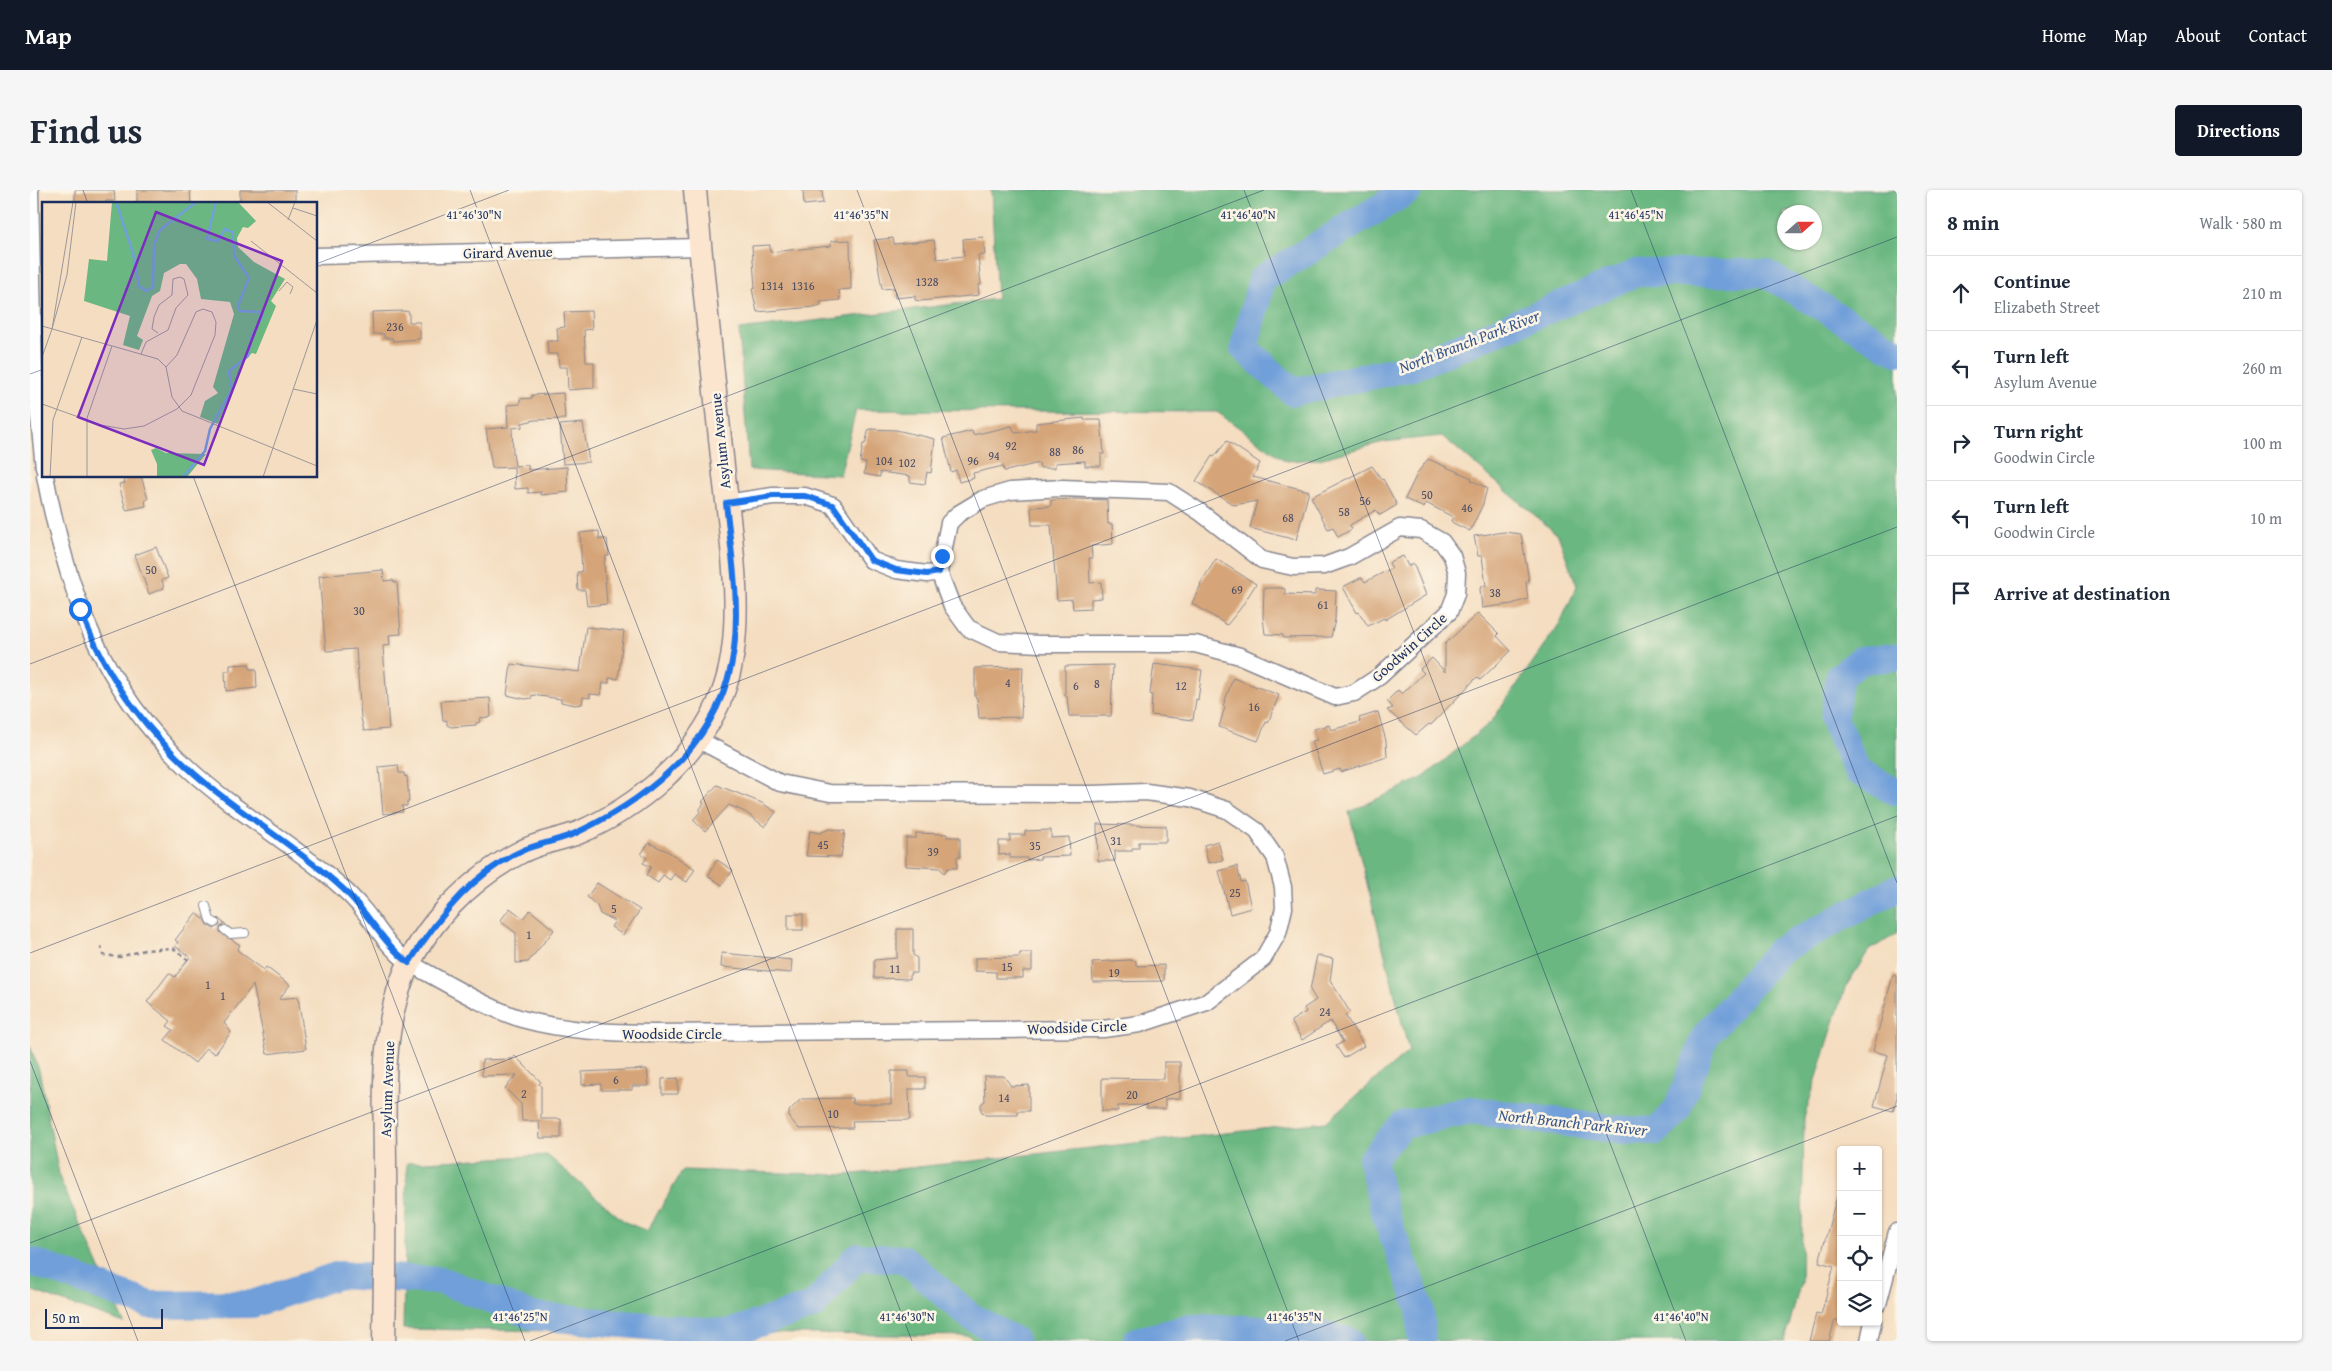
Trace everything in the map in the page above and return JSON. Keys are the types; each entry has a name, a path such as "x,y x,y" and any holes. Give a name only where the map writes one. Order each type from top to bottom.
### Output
{"main road":[{"name":"Asylum Avenue","path":"384,1341 386,1213 385,1066 395,1001 409,963 433,927 481,877 525,850 578,832 621,809 654,786 699,740 723,694 734,650 735,581 695,190"}],"street":[{"path":"30,190 35,268 36,398 42,450"},
{"name":"Girard Avenue","path":"318,256 700,247"},
{"name":"Woodside Circle","path":"45,478 63,561 85,623 111,675 145,724 170,752 211,788 310,860 351,895 387,944 409,963 520,1018 554,1027 601,1032 654,1034 1102,1029 1140,1024 1207,1002 1263,959 1278,932 1284,908 1283,887 1275,858 1257,830 1227,810 1190,798 1146,792 1092,794 830,794 780,783 699,740"},
{"name":"Goodwin Circle","path":"1062,488 1170,492 1200,512 1262,560 1293,567 1324,566 1349,556 1400,528 1421,530 1442,542 1452,556 1457,573 1456,594 1448,612 1380,676 1354,694 1335,697 1240,656 1195,644 1039,644 998,642 968,628 952,606 939,572 949,523 958,514 983,499 1010,491 1062,488"},
{"path":"726,503 773,496 805,496 833,505 871,560 896,570 927,574 939,572"},
{"path":"1882,1289 1897,1232"},
{"path":"1868,1341 1873,1326"}],"lane":[{"path":"206,906 210,920 215,923"},
{"path":"225,930 230,934 244,933"}],"path":[{"path":"101,946 103,955 114,957 144,950 173,948 188,960"}],"green space":[{"path":"991,190 1897,190 1897,934 1869,950 1845,988 1804,1118 1801,1281 1785,1341 974,1341 969,1336 403,1329 407,1163 547,1155 625,1222 647,1231 683,1170 845,1175 1326,1122 1409,1051 1349,812 1424,777 1491,722 1560,623 1577,586 1558,535 1442,436 1383,442 1319,459 1286,461 1217,412 856,410 840,475 749,470 739,330 997,299"},
{"path":"30,1046 39,1070 60,1179 124,1323 30,1290"}],"building":[{"path":"75,190 114,190 115,201 75,202"},
{"path":"137,190 190,190 191,202 137,202"},
{"path":"240,190 295,190 295,201 240,202"},
{"path":"803,190 822,190 823,203 804,205"},
{"path":"983,237 985,255 978,255 981,285 978,285 979,295 920,301 915,300 915,296 895,298 894,288 882,289 874,240 893,238 894,244 934,240 937,259 964,256 963,239"},
{"path":"850,240 851,289 839,290 840,300 820,302 821,305 814,307 757,312 752,289 755,288 752,246 770,245 770,252 831,246 831,241"},
{"path":"591,311 592,329 584,330 586,362 594,362 594,388 568,390 567,367 559,367 558,354 548,354 547,341 558,341 557,328 565,327 564,312"},
{"path":"372,312 409,312 409,322 420,322 420,339 393,341 392,338 384,338 384,334 373,334"},
{"path":"563,393 565,419 535,420 522,423 522,427 512,428 513,453 515,466 528,465 528,470 567,467 568,492 541,495 541,492 528,493 528,488 515,489 514,467 492,468 486,429 508,427 507,405 520,404 520,399 532,398 532,395"},
{"path":"1084,418 1084,420 1101,420 1104,454 1101,454 1101,466 1085,466 1085,461 1055,463 1055,468 1040,468 1039,463 1004,471 1003,466 973,473 974,478 959,482 956,470 951,472 943,438 972,431 973,435 1012,426 1015,433 1036,430 1036,423"},
{"path":"583,423 589,462 563,464 560,425"},
{"path":"869,429 896,430 935,439 931,473 927,472 925,484 910,482 910,476 880,472 880,477 864,474 866,463 860,462 863,444 865,444"},
{"path":"1227,441 1260,463 1253,477 1309,491 1296,540 1250,528 1257,501 1234,505 1196,481 1212,456 1214,457"},
{"path":"1428,459 1472,478 1471,480 1487,488 1483,504 1470,531 1453,523 1451,521 1453,517 1426,503 1424,508 1405,499 1418,472"},
{"path":"1372,466 1383,479 1397,505 1379,515 1376,510 1350,525 1352,529 1338,537 1333,527 1328,529 1311,497"},
{"path":"124,478 142,478 148,499 145,500 146,506 126,510 119,484 125,483"},
{"path":"1051,500 1107,500 1108,524 1112,524 1113,544 1091,546 1092,558 1089,558 1090,583 1101,582 1102,598 1091,599 1091,608 1073,609 1072,599 1057,600 1051,525 1032,525 1031,507 1051,506"},
{"path":"599,531 599,539 607,539 609,556 606,556 604,564 607,604 587,606 585,590 578,590 577,572 582,572 580,533"},
{"path":"1504,532 1521,534 1529,581 1526,582 1528,599 1512,604 1482,608 1480,589 1481,586 1486,586 1482,556 1478,556 1474,536"},
{"path":"156,547 168,578 162,580 164,588 149,594 135,555"},
{"path":"1403,556 1408,566 1413,563 1426,595 1385,620 1384,618 1368,626 1359,612 1357,613 1343,587 1360,578 1365,582 1392,568 1389,563"},
{"path":"1216,559 1256,584 1227,625 1192,603 1200,584"},
{"path":"383,570 384,581 393,580 397,582 401,634 389,635 390,645 383,646 389,729 364,731 361,718 356,649 326,651 319,576"},
{"path":"1264,588 1282,588 1285,589 1285,594 1315,595 1315,590 1336,591 1335,620 1331,637 1283,638 1283,635 1265,634 1263,617"},
{"path":"1478,613 1499,634 1497,636 1511,651 1480,680 1477,677 1431,725 1429,724 1416,735 1387,710 1393,708 1387,701 1398,690 1402,694 1424,673 1420,669 1432,658 1445,672 1445,644"},
{"path":"586,627 624,631 618,679 609,678 609,683 603,683 601,695 590,694 590,698 583,697 582,704 575,705 561,702 561,699 532,695 532,698 525,699 507,695 511,664 580,672"},
{"path":"249,664 250,669 256,669 257,688 226,691 225,671 230,671 230,665"},
{"path":"1154,664 1202,670 1193,720 1151,715 1152,695 1150,694"},
{"path":"1113,665 1111,716 1069,716 1067,696 1065,696 1065,666"},
{"path":"1023,667 1021,717 979,718 977,698 975,697 975,668"},
{"path":"1233,678 1279,695 1268,723 1266,722 1258,741 1219,727 1225,707 1223,706"},
{"path":"490,698 491,717 479,718 480,722 476,723 476,725 451,727 447,725 447,720 443,721 441,701"},
{"path":"1378,712 1386,741 1387,757 1341,772 1340,769 1323,774 1312,741 1317,740 1314,729 1329,725 1331,730 1360,722 1359,718"},
{"path":"398,765 399,773 404,773 405,777 407,776 409,802 407,802 407,806 402,806 403,812 383,814 379,767"},
{"path":"717,785 762,803 776,812 765,827 745,812 729,805 705,831 693,820 700,812 704,803 702,802"},
{"path":"1097,824 1166,826 1166,842 1139,842 1139,848 1132,848 1132,851 1115,851 1115,861 1098,861"},
{"path":"829,829 845,831 841,857 806,856 810,831 820,833"},
{"path":"1051,830 1051,838 1069,837 1070,856 1040,857 1040,859 1027,860 1027,858 1010,858 1010,854 999,855 999,841 1010,841 1010,835 1025,835 1025,831"},
{"path":"916,833 947,834 947,837 960,837 960,857 957,857 957,868 948,868 944,873 940,868 906,866 906,838 916,838"},
{"path":"1218,841 1223,860 1208,863 1204,845"},
{"path":"649,843 667,851 695,869 687,882 674,874 670,880 663,875 658,883 646,875 651,867 643,863 647,858 641,854"},
{"path":"717,860 733,870 722,885 708,876"},
{"path":"1237,866 1241,882 1245,881 1251,908 1230,914 1219,871"},
{"path":"597,883 640,910 623,935 611,927 615,921 600,914 597,906 587,897"},
{"path":"510,908 523,918 530,910 554,930 528,962 516,963 516,933 500,921"},
{"path":"196,913 204,919 207,925 214,929 220,925 218,918 226,925 220,927 220,932 240,945 237,950 264,970 266,967 290,985 279,999 298,997 306,1049 267,1054 253,985 224,1023 231,1032 215,1054 206,1048 195,1063 165,1040 173,1030 167,1026 171,1021 147,1002 169,973 175,977 190,957 175,946 178,942 175,940"},
{"path":"788,914 803,914 803,930 788,930"},
{"path":"897,929 913,929 913,955 917,958 917,973 910,973 910,979 874,978 874,960 897,958"},
{"path":"722,953 792,960 791,973 721,967"},
{"path":"1020,953 1032,953 1032,971 1023,971 1023,978 996,978 996,972 975,971 975,958 1019,957"},
{"path":"1317,955 1333,959 1330,980 1350,1012 1345,1015 1364,1046 1344,1058 1336,1046 1343,1042 1330,1021 1302,1040 1291,1021 1306,1012 1304,1008 1316,1000 1310,990"},
{"path":"1136,961 1136,966 1164,965 1164,981 1093,982 1092,962"},
{"path":"1893,975 1897,976 1897,1097 1893,1111 1874,1106 1888,1055 1873,1051"},
{"path":"515,1056 541,1082 539,1084 541,1086 541,1119 561,1119 561,1138 540,1138 539,1121 522,1121 521,1104 505,1088 517,1075 482,1076 482,1060 511,1059"},
{"path":"1164,1062 1180,1062 1180,1098 1165,1099 1165,1109 1146,1109 1146,1105 1118,1106 1118,1111 1102,1111 1102,1078 1164,1079"},
{"path":"647,1069 649,1086 632,1086 632,1090 601,1090 601,1084 582,1085 582,1072"},
{"path":"891,1071 909,1071 909,1077 925,1077 925,1089 909,1089 910,1120 852,1121 853,1128 799,1129 789,1117 789,1111 801,1099 852,1098 853,1104 891,1104"},
{"path":"984,1076 1004,1076 1011,1086 1029,1085 1029,1111 1018,1111 1018,1115 985,1115 981,1111 981,1104 985,1101"},
{"path":"678,1078 678,1094 662,1094 662,1079"},
{"path":"1837,1196 1837,1320 1835,1320 1829,1341 1809,1341 1816,1314 1821,1315 1834,1266 1819,1262"}],"waterway":[{"name":"North Branch Park River","path":"1409,190 1262,279 1244,348 1293,392 1412,367 1636,273 1765,273 1897,352"},
{"name":"North Branch Park River","path":"1897,657 1860,660 1839,677 1834,719 1857,771 1894,791 1897,790"},
{"name":"North Branch Park River","path":"1422,1341 1420,1308 1384,1211 1372,1159 1402,1125 1470,1110 1622,1130 1657,1131 1677,1110 1706,1035 1780,950 1897,888"},
{"name":"North Branch Park River","path":"30,1261 150,1305 252,1304 339,1275 443,1281 533,1316 728,1333 813,1306 857,1257 904,1259 970,1316 1015,1341"},
{"name":"North Branch Park River","path":"1136,1341 1190,1328 1305,1330 1349,1341"}],"route":[{"path":"80,609 96,647 111,675 145,724 164,746 189,770 214,790 310,860 342,887 366,912 387,944 409,963 433,927 481,877 525,850 578,832 621,809 654,786 699,740 723,694 734,650 735,581 726,503 773,496 805,496 833,505 871,560 896,570 927,574 939,572 942,556"}]}
